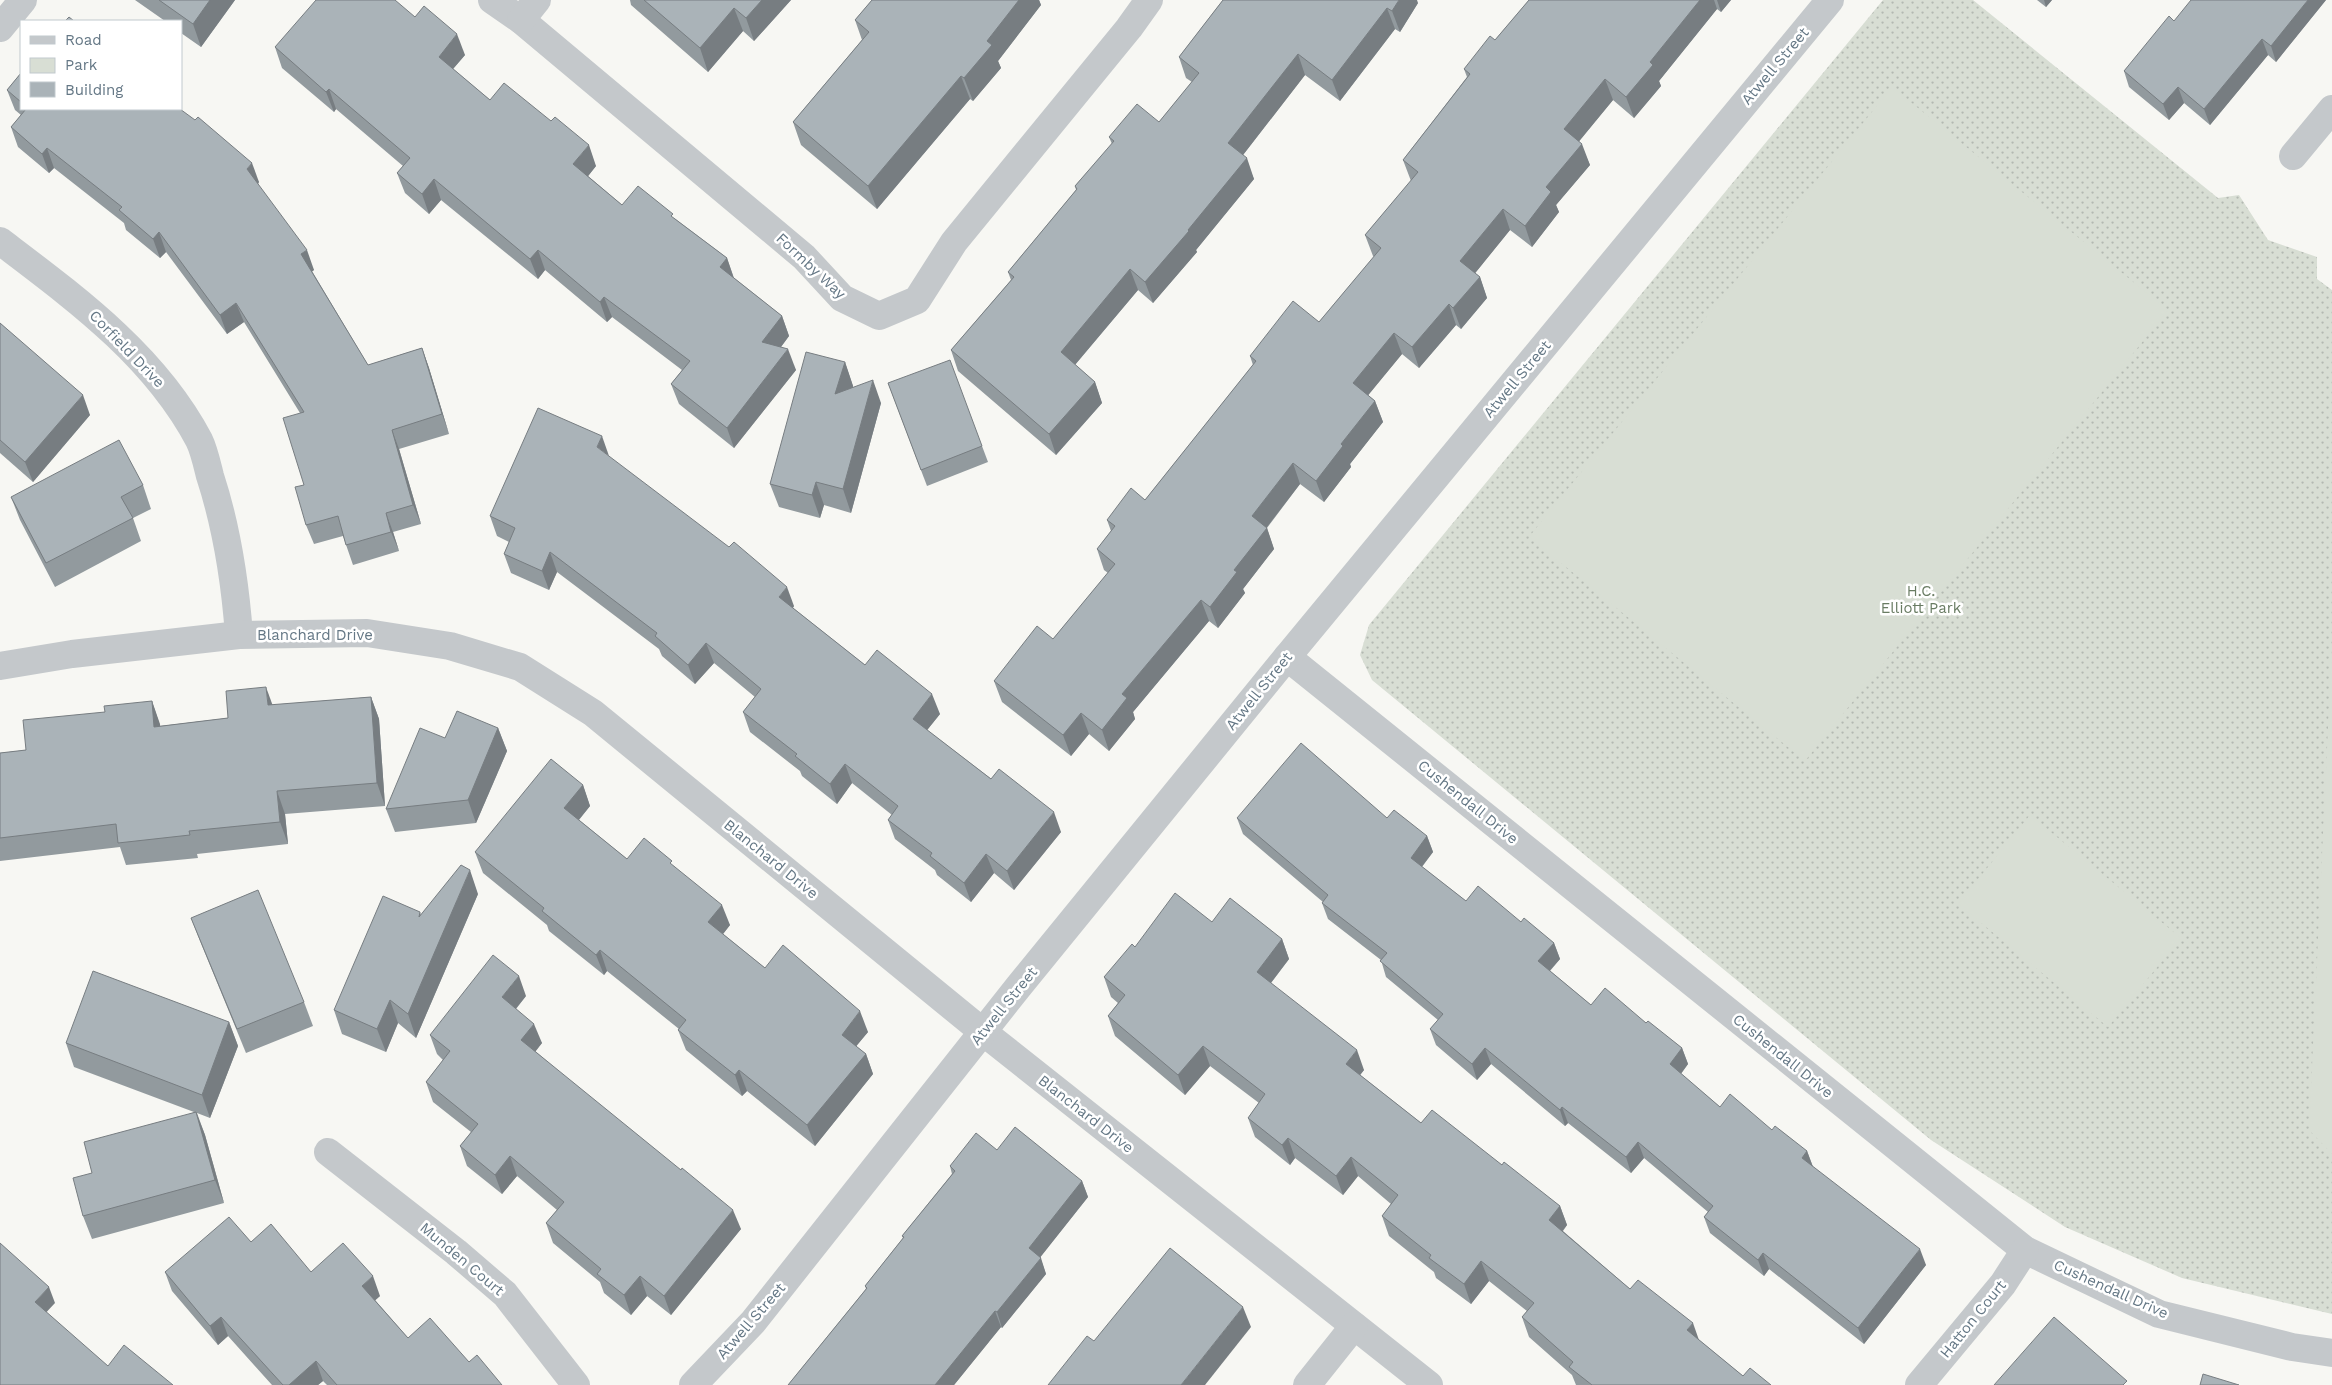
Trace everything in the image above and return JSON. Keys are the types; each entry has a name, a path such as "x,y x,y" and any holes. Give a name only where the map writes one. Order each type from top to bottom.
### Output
{"street":[{"path":"0,28 23,0"},
{"name":"Formby Way","path":"492,0 529,10 804,257 842,298 880,316 917,300 954,242 1130,28 1149,0"},
{"name":"Atwell Street","path":"693,1385 754,1322 983,1032 1287,657 1830,0"},
{"path":"2293,156 2332,109"},
{"name":"Corfield Drive","path":"0,241 92,311 162,382 199,441 222,512 235,585 239,635"},
{"name":"Blanchard Drive","path":"0,666 72,654 239,635 367,633 450,646 520,668 593,713 983,1032 1429,1385"},
{"name":"Cushendall Drive","path":"1287,657 2025,1250 2158,1314 2292,1347 2332,1353"},
{"name":"Munden Court","path":"328,1152 456,1252 505,1294 576,1385"},
{"name":"Hatton Court","path":"1919,1385 2003,1284 2025,1250"},
{"path":"1307,1385 1354,1326"}],"green space":[{"name":"H.C. Elliott Park","path":"1883,0 1973,0 2218,198 2239,195 2268,240 2317,257 2317,279 2332,290 2332,1314 2182,1278 2065,1227 1931,1140 1372,680 1360,655 1369,625"},
{"path":"1892,87 2168,310 1805,761 1529,537"},
{"path":"2332,643 2332,1154 2309,1130"},
{"path":"2030,815 2181,938 2108,1027 1958,904"}],"building":[{"path":"159,0 210,0 193,24"},
{"path":"316,0 395,0 415,17 424,6 457,34 439,57 490,100 504,83 551,121 555,117 589,145 573,164 622,205 638,186 673,214 671,216 727,258 720,267 782,316 762,342 788,349 727,428 671,384 690,361 604,297 600,302 538,250 530,259 434,179 422,194 397,173 410,158 329,89 326,92 275,47"},
{"path":"644,0 762,0 746,18 734,8 700,48"},
{"path":"872,0 1019,0 987,41 992,45 964,78 961,76 868,186 793,122 869,32 855,20"},
{"path":"1223,0 1399,0 1392,11 1387,8 1332,80 1298,54 1228,143 1247,158 1189,231 1145,282 1130,269 1061,352 1095,382 1049,434 951,350 1014,277 1008,272 1077,189 1075,186 1114,141 1109,137 1137,104 1159,122 1199,73 1179,57"},
{"path":"1529,0 1700,0 1650,62 1653,65 1626,97 1605,79 1564,129 1582,144 1546,187 1551,192 1525,226 1503,209 1460,261 1480,277 1453,308 1449,304 1412,347 1394,333 1353,383 1375,401 1341,444 1343,446 1316,481 1293,463 1252,516 1267,528 1234,570 1237,572 1210,607 1201,600 1122,694 1127,698 1102,730 1081,713 1063,735 994,681 1037,626 1053,639 1115,564 1097,549 1115,526 1107,520 1131,488 1145,500 1256,361 1250,356 1293,301 1319,322 1381,248 1365,235 1418,172 1403,160 1470,74 1464,69 1490,36 1495,40"},
{"path":"2191,0 2308,0 2271,46 2262,39 2204,109 2178,87 2163,104 2124,71 2169,16 2174,21"},
{"path":"20,74 20,101 7,90"},
{"path":"25,110 181,110 195,120 198,117 252,163 247,169 307,250 301,254 368,365 422,348 442,414 392,430 413,505 386,513 391,532 346,545 338,516 306,525 295,487 304,485 283,418 304,412 236,303 220,315 159,232 153,239 119,210 122,207 47,148 42,154 11,127"},
{"path":"0,323 83,395 25,462 0,440"},
{"path":"806,352 845,362 835,394 873,380 843,489 816,482 812,495 770,484"},
{"path":"950,360 982,446 921,470 888,383"},
{"path":"538,408 602,436 597,447 729,547 734,542 787,587 779,597 865,665 877,650 932,694 913,719 991,779 999,769 1054,812 1007,871 986,854 964,883 930,856 932,853 888,820 898,806 845,764 830,784 795,756 797,754 743,712 761,689 706,643 688,665 655,636 657,633 550,552 542,571 504,554 515,528 490,516"},
{"path":"119,440 143,485 121,497 133,518 46,563 11,497"},
{"path":"266,687 268,705 371,697 377,783 277,791 280,822 189,831 190,835 118,843 116,824 0,838 0,753 26,750 23,720 105,712 104,706 152,701 154,727 228,718 226,691"},
{"path":"457,711 498,728 468,800 386,809 420,728 445,738"},
{"path":"1301,743 1387,818 1394,810 1427,836 1411,858 1466,901 1478,886 1521,922 1524,918 1554,943 1538,961 1591,1005 1605,988 1646,1023 1648,1021 1682,1048 1670,1064 1720,1107 1730,1094 1772,1130 1775,1126 1807,1151 1802,1158 1920,1249 1858,1328 1763,1253 1758,1260 1704,1217 1713,1206 1638,1142 1626,1157 1562,1107 1560,1110 1485,1048 1472,1064 1430,1029 1443,1014 1380,961 1387,953 1322,903 1328,895 1237,818"},
{"path":"551,759 583,785 564,808 627,859 644,838 672,861 670,863 722,905 708,922 765,968 783,945 860,1011 842,1035 866,1054 807,1125 739,1070 735,1075 678,1030 686,1020 600,950 596,955 542,911 544,908 475,852"},
{"path":"461,865 470,870 408,1014 390,1000 377,1029 334,1010 383,896 420,912 419,917"},
{"path":"258,890 304,1002 237,1029 191,918"},
{"path":"1175,893 1212,922 1230,898 1282,939 1257,972 1357,1050 1346,1064 1421,1123 1432,1110 1502,1165 1504,1162 1560,1206 1549,1220 1630,1289 1638,1280 1693,1323 1687,1330 1743,1376 1750,1368 1771,1385 1592,1385 1569,1367 1573,1362 1522,1317 1534,1303 1481,1261 1464,1284 1429,1258 1431,1255 1382,1216 1398,1195 1351,1157 1336,1176 1288,1138 1282,1145 1248,1118 1265,1094 1203,1046 1178,1075 1108,1016 1125,995 1104,977 1132,944 1135,947"},
{"path":"493,955 519,976 502,997 534,1024 521,1040 733,1210 664,1296 640,1276 624,1295 597,1274 601,1269 546,1223 564,1202 510,1156 495,1175 460,1146 478,1124 426,1082 450,1051 430,1035"},
{"path":"93,971 229,1022 202,1095 66,1043"},
{"path":"196,1112 215,1180 83,1216 73,1178 92,1173 84,1142"},
{"path":"1015,1127 1082,1181 1029,1248 1041,1258 935,1385 788,1385 867,1288 865,1286 904,1237 902,1236 955,1171 950,1166 976,1133 997,1150"},
{"path":"229,1217 251,1242 271,1224 311,1272 343,1243 373,1276 362,1286 408,1338 430,1318 469,1362 477,1355 502,1385 337,1385 316,1361 289,1385 283,1385 221,1317 210,1326 165,1272"},
{"path":"0,1243 49,1287 35,1302 108,1366 124,1345 173,1385 0,1385"},
{"path":"1170,1248 1243,1307 1181,1385 1048,1385 1087,1336 1094,1341"},
{"path":"2054,1317 2127,1381 2123,1385 1994,1385"},
{"path":"2203,1374 2239,1385 2200,1385"}]}
